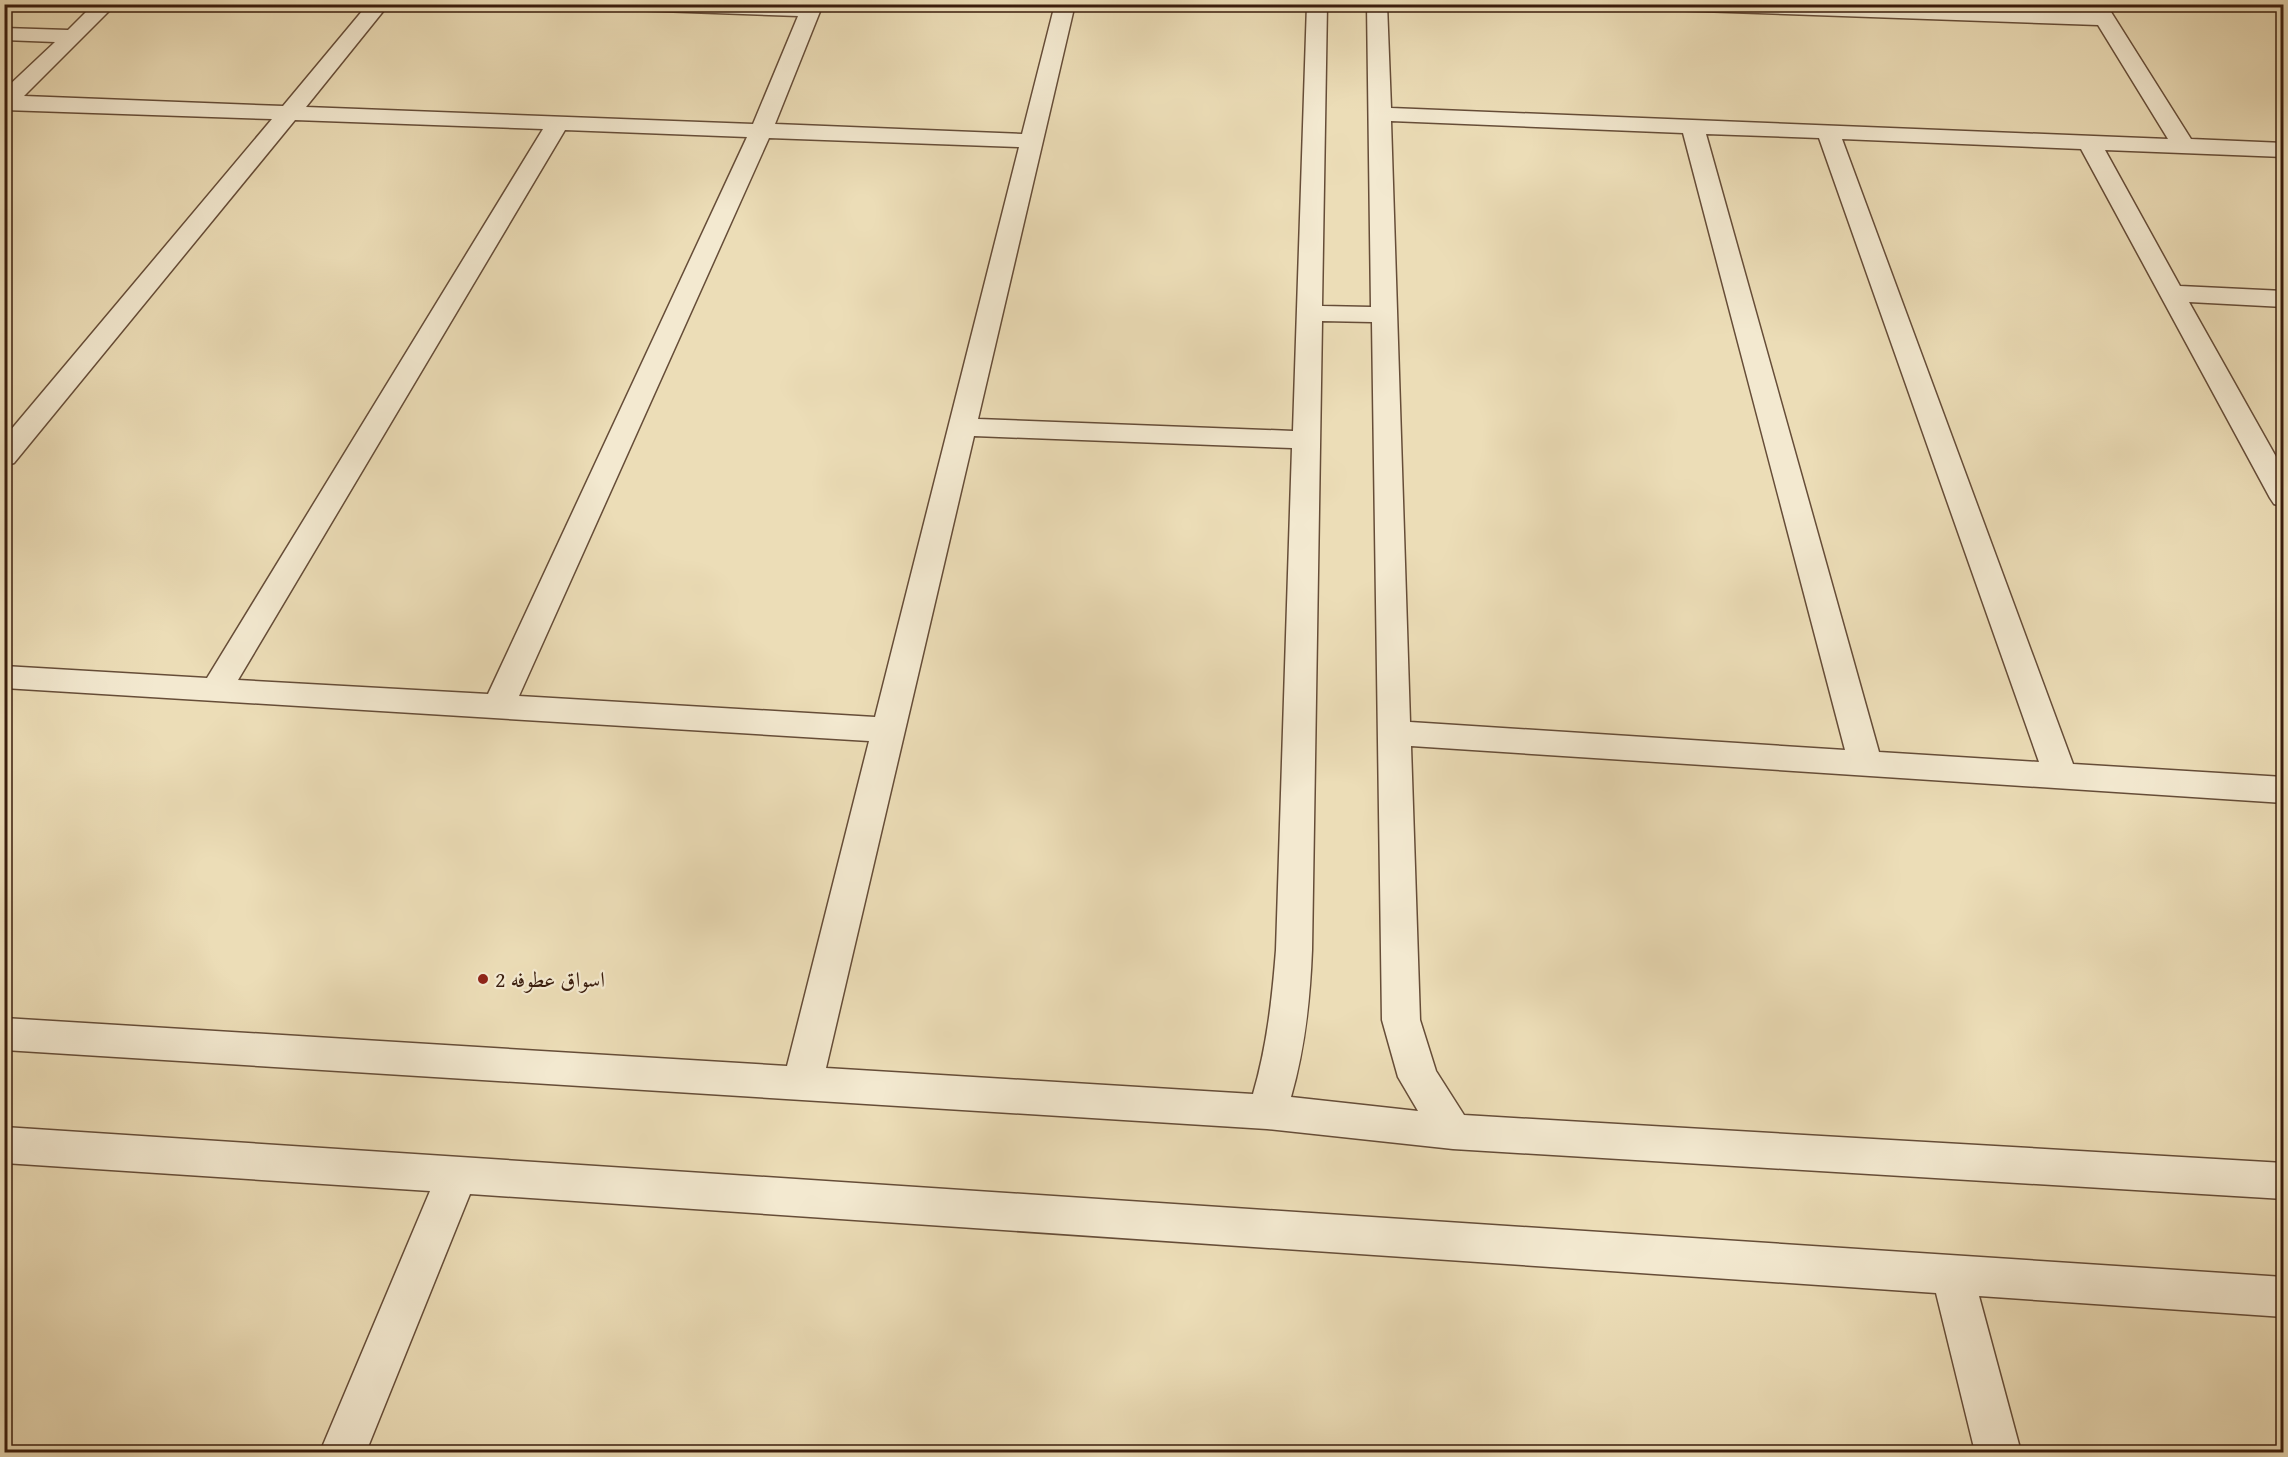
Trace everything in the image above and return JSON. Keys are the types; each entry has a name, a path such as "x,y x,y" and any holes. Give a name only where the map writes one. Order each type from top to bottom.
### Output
{"street":[{"path":"5,103 106,4"},
{"path":"4,457 379,4"},
{"path":"498,707 761,131 812,7 630,4"},
{"path":"802,1085 1065,4"},
{"path":"1267,1112 1283,1057 1291,1003 1317,4"},
{"path":"1377,4 1401,1020 1418,1077 1453,1132"},
{"path":"1670,4 2100,11 2184,146"},
{"path":"4,34 73,36"},
{"path":"5,103 1032,141"},
{"path":"1379,114 2283,150"},
{"path":"216,690 558,123"},
{"path":"1693,127 1865,763"},
{"path":"1828,132 2061,776"},
{"path":"2089,142 2283,498"},
{"path":"2172,293 2283,298"},
{"path":"1310,313 1384,315"},
{"path":"962,427 1306,440"},
{"path":"4,677 889,730"},
{"path":"1393,733 2283,790"},
{"path":"4,1034 1267,1112 1453,1132 2283,1181"},
{"path":"4,1145 2283,1297"},
{"path":"343,1452 457,1175"},
{"path":"1952,1275 1998,1452"}],"place":[{"name":"اسواق عطوفه 2","path":"483,979"}]}
